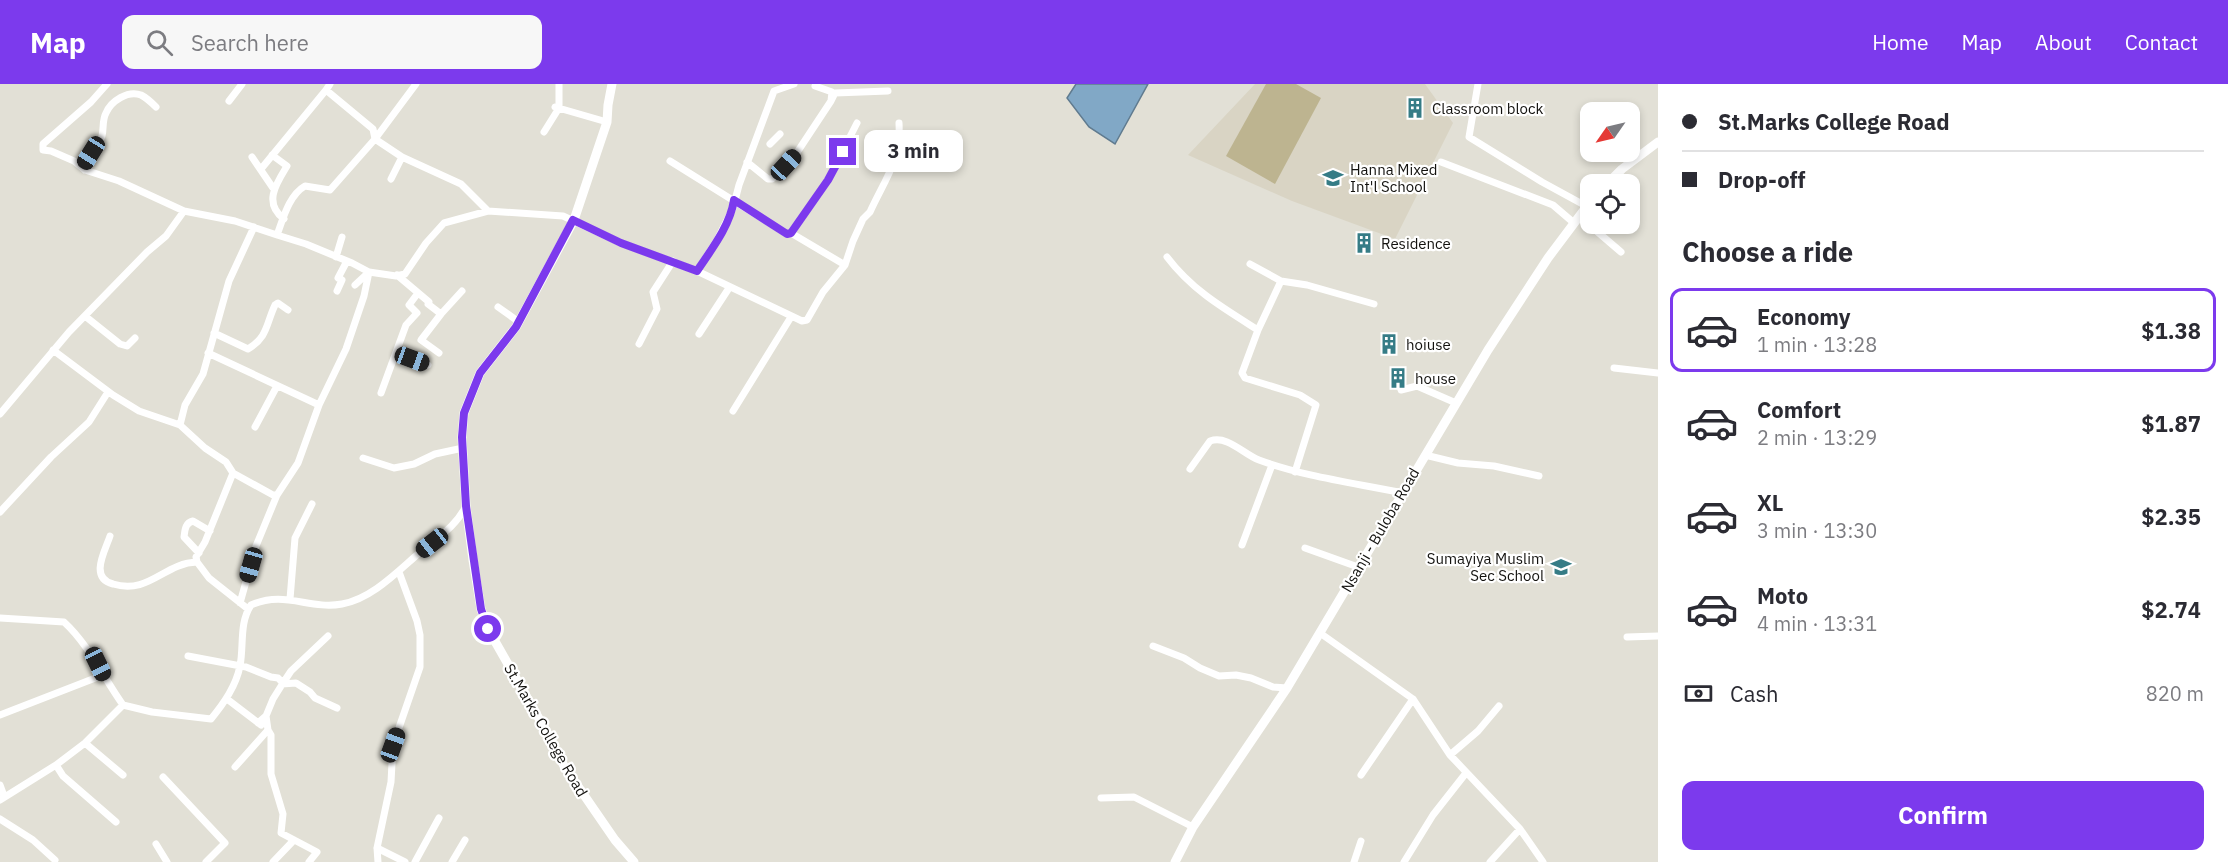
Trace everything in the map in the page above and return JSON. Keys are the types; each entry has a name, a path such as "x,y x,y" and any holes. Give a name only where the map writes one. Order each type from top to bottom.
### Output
{"main road":[{"name":"St.Marks College Road","path":"612,84 607,122 573,220 519,322 480,373 464,413 463,448 466,506 481,609 488,629 564,766 615,840 634,862"},
{"path":"1617,174 1658,142"},
{"name":"Nsanji - Buloba Road","path":"1175,862 1193,827 1287,688 1456,403 1514,311 1580,215"}],"street":[{"path":"107,84 91,102 43,144 43,150 74,161 85,170 119,181 184,211 254,227 347,261 369,272 398,275 405,274 415,256 444,223 488,211 563,216 621,243 697,271 802,321 807,320 823,292 845,265 863,219 870,212 897,155 900,142 899,123"},
{"path":"229,101 242,84"},
{"path":"278,235 299,190 305,186 330,190 375,139 416,84"},
{"path":"544,132 557,107 559,84"},
{"path":"697,271 717,240 733,208 747,162 774,91 794,84"},
{"path":"1478,84 1469,137 1542,182 1580,200"},
{"path":"815,86 832,92 831,101"},
{"path":"261,169 328,87 373,129 375,139 402,157 461,184 488,211"},
{"path":"747,162 768,179 772,179 796,154 835,93 888,91"},
{"path":"85,170 84,165 102,134 102,123 106,111 113,102 124,96 136,94 144,96 156,107"},
{"path":"557,107 607,122"},
{"path":"791,233 828,180 856,123"},
{"path":"770,144 780,134"},
{"path":"272,155 287,166 273,188 272,203 284,219"},
{"path":"252,157 273,188"},
{"path":"391,179 402,157"},
{"path":"670,161 787,234 791,233 845,265"},
{"path":"1441,162 1553,205 1621,252"},
{"path":"0,414 53,350 147,252 166,236 177,224 184,211"},
{"path":"180,425 185,405 203,374 229,281 254,227"},
{"path":"336,257 342,237"},
{"path":"1167,257 1179,273 1198,291 1258,330"},
{"path":"337,291 342,280 338,278 347,261"},
{"path":"639,344 657,309 652,292 673,261"},
{"path":"1250,264 1281,281 1307,285 1374,304"},
{"path":"355,285 369,272"},
{"path":"240,603 256,546 277,495 298,463 319,405 346,350 364,296 369,272"},
{"path":"398,275 441,314"},
{"path":"1281,281 1258,330 1242,370 1242,376 1308,399 1316,405 1295,472"},
{"path":"699,334 729,288"},
{"path":"439,353 422,340 462,291"},
{"path":"381,393 406,325 417,313 409,305 418,293"},
{"path":"214,333 248,349 263,338 268,318 275,305 278,303 288,310"},
{"path":"498,307 519,322"},
{"path":"85,316 120,344 127,346 135,339"},
{"path":"733,411 791,316"},
{"path":"53,350 108,392 140,411 180,425 205,448 226,462 233,473 277,495"},
{"path":"208,353 319,405"},
{"path":"396,353 428,365"},
{"path":"1614,368 1658,373"},
{"path":"255,427 277,386"},
{"path":"1401,390 1417,386 1456,403"},
{"path":"0,512 51,457 89,422 108,392"},
{"path":"1190,469 1204,447 1215,439 1231,444 1253,458 1295,472 1402,493"},
{"path":"363,458 394,468 414,464 435,454 463,448"},
{"path":"1425,455 1458,463 1494,466 1539,476"},
{"path":"1242,545 1272,465"},
{"path":"233,473 197,562 209,578 249,609"},
{"path":"290,599 295,538 312,504"},
{"path":"0,618 64,622 92,654 123,705 152,712 211,719 227,699 240,666 244,621 251,605 274,598 325,605 342,604 361,597 399,572 457,522 466,506"},
{"path":"199,553 184,537 185,528 189,522 193,521 210,531"},
{"path":"110,536 100,563 102,578 109,583 127,588 139,586 170,570 197,562"},
{"path":"1305,549 1358,567"},
{"path":"378,862 377,848 391,782 393,745 420,668 420,636 417,621 399,572"},
{"path":"1320,633 1413,699 1450,755 1520,829 1543,862"},
{"path":"258,723 266,716 273,699 291,671 328,636"},
{"path":"1627,637 1658,636"},
{"path":"1153,646 1184,658 1219,676 1236,675 1273,687 1287,688"},
{"path":"188,656 246,666 278,678 283,683 296,683 315,698 337,708"},
{"path":"0,715 103,675"},
{"path":"227,699 268,730"},
{"path":"1361,775 1413,699"},
{"path":"0,785 2,798 56,765 85,743 123,705"},
{"path":"1450,755 1478,731 1499,706"},
{"path":"266,716 271,735 271,774 283,814 281,832 317,852 309,862"},
{"path":"234,767 268,730"},
{"path":"85,743 123,775"},
{"path":"56,765 63,776 116,822"},
{"path":"1404,862 1433,815 1466,773"},
{"path":"163,777 225,843 206,862"},
{"path":"1101,798 1134,798 1193,827"},
{"path":"415,862 439,818"},
{"path":"0,819 33,840 55,860"},
{"path":"1490,862 1520,829"},
{"path":"273,862 294,840"},
{"path":"452,862 465,840"},
{"path":"1354,862 1361,841"},
{"path":"156,844 167,862"},
{"path":"377,848 405,862"}],"shaded area":[{"name":"Hanna Mixed Int'l School","path":"1255,84 1425,84 1453,123 1395,239 1292,201 1188,155"},
{"path":"1266,84 1296,84 1321,98 1275,184 1226,156"}],"water":[{"path":"1076,84 1148,84 1115,144 1089,127 1067,98"}],"place":[{"name":"Classroom block","path":"1415,108"},
{"name":"Hanna Mixed Int'l School","path":"1333,178"},
{"name":"Residence","path":"1364,243"},
{"name":"hoiuse","path":"1389,344"},
{"name":"house","path":"1398,378"},
{"name":"Sumayiya Muslim Sec School","path":"1561,567"}],"route":[{"path":"488,629 481,609 472,560 462,437 464,413 480,373 516,327 573,220 621,243 697,271 717,240 733,208 734,200 787,234 791,233 828,180 843,152"}]}
